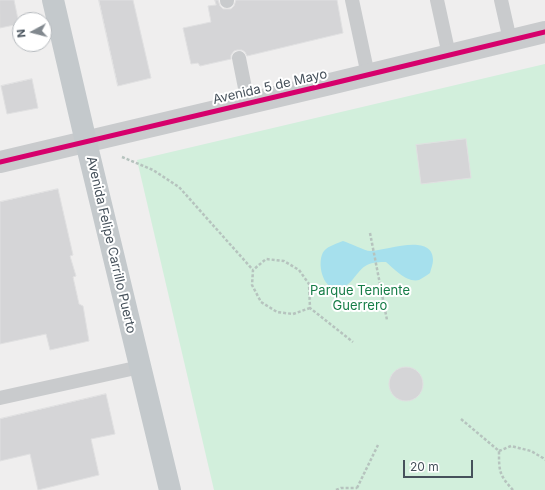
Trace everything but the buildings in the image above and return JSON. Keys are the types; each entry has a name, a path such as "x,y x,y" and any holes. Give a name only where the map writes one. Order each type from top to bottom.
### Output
{"main road":[{"name":"Avenida Felipe Carrillo Puerto","path":"53,0 170,490"}],"street":[{"name":"Avenida 5 de Mayo","path":"0,162 545,32"}],"lane":[{"path":"352,0 368,75"},
{"path":"437,0 449,55"},
{"path":"501,0 510,40"},
{"path":"239,58 248,103"},
{"path":"0,398 140,367"}],"path":[{"path":"120,156 153,170 179,187 253,270 252,285 261,302 277,312 293,314 310,308"},
{"path":"370,233 387,320"},
{"path":"253,270 266,259 284,261 299,270 309,284 310,308 353,342"},
{"path":"461,419 499,451 499,467 503,479 513,490"},
{"path":"336,490 341,488 358,489 378,445"},
{"path":"499,451 511,446 532,451 545,460"}],"green space":[{"name":"Parque Teniente Guerrero","path":"545,64 545,490 214,490 137,160"}],"water":[{"path":"343,241 370,251 407,245 425,247 431,252 433,260 430,273 419,280 414,280 401,275 386,262 374,263 363,268 345,287 334,288 326,282 323,277 321,260 326,249"}],"cycle path":[{"path":"0,162 545,32"}]}
